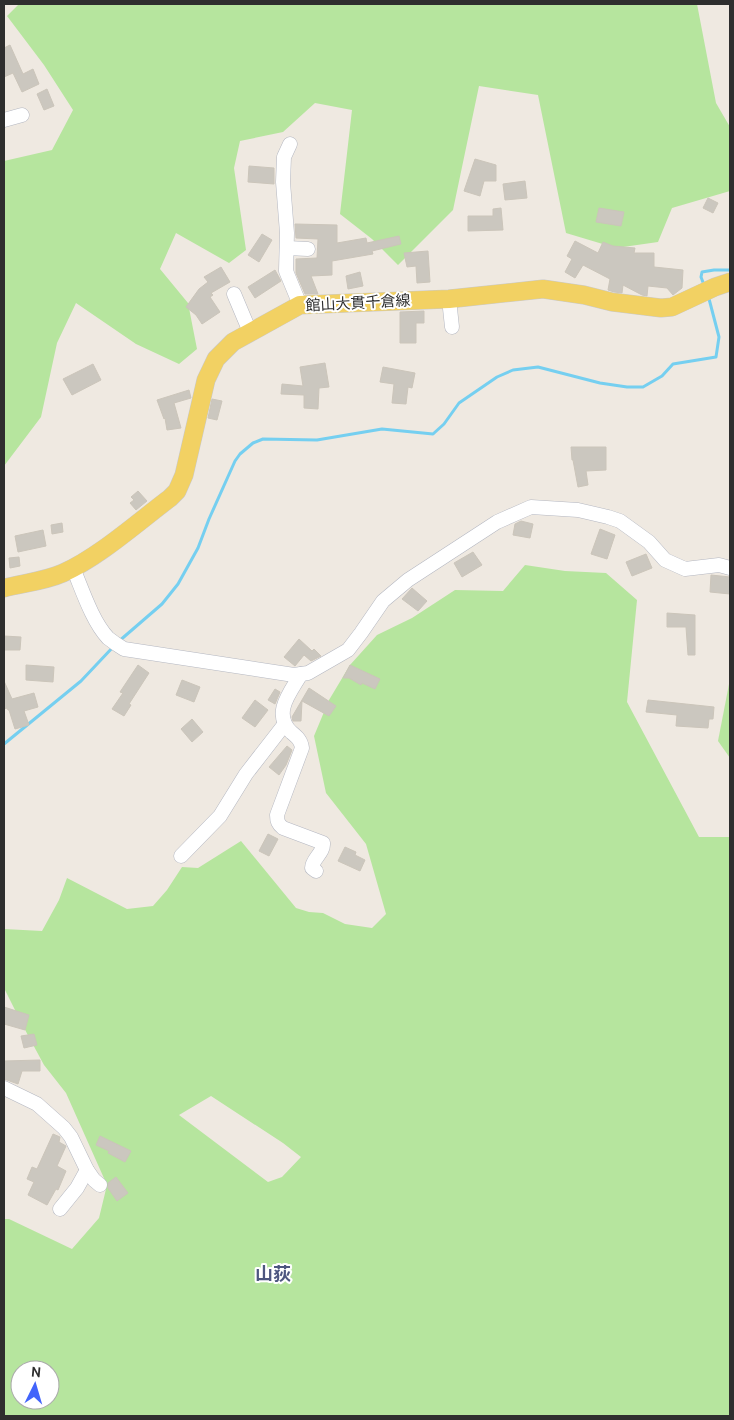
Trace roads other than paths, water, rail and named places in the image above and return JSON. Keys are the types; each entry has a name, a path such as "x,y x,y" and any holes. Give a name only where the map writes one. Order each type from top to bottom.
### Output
{"main road":[{"name":"館山大貫千倉線","path":"4,588 47,579 73,568 102,550 177,492 184,475 206,380 216,359 233,342 300,305 449,299 543,289 584,295 612,302 661,308 672,306 730,282"}],"street":[{"path":"4,120 22,115"},
{"path":"290,144 284,157 283,182 287,248 286,271 300,305"},
{"path":"287,248 308,249"},
{"path":"234,294 250,332"},
{"path":"449,299 452,327"},
{"path":"73,568 96,620 109,639 124,649 294,675 308,672 348,650 362,634 383,601 404,583 497,522 531,506 578,510 620,521 649,542 665,560 685,569 719,565 730,568"},
{"path":"301,674 284,704 282,718 284,725 300,740 302,748 277,815 277,820 278,825 283,828 323,843 323,848 312,865 312,868 316,871"},
{"path":"181,856 220,816 246,774 284,725"},
{"path":"4,1088 37,1104 64,1128 87,1170 100,1185"},
{"path":"60,1209 77,1188 87,1170"}],"waterway":[{"path":"704,285 701,277 702,272 730,270"},
{"path":"118,642 162,604 178,584 198,548 235,461 253,443 263,439 317,440 382,429 433,434 444,424 459,403 497,377 513,370 538,367 600,383 643,387 662,376 673,364 716,357 719,337 708,295"},
{"path":"4,744 81,681 114,646"}],"district":[{"name":"山荻","path":"273,1274"}]}
